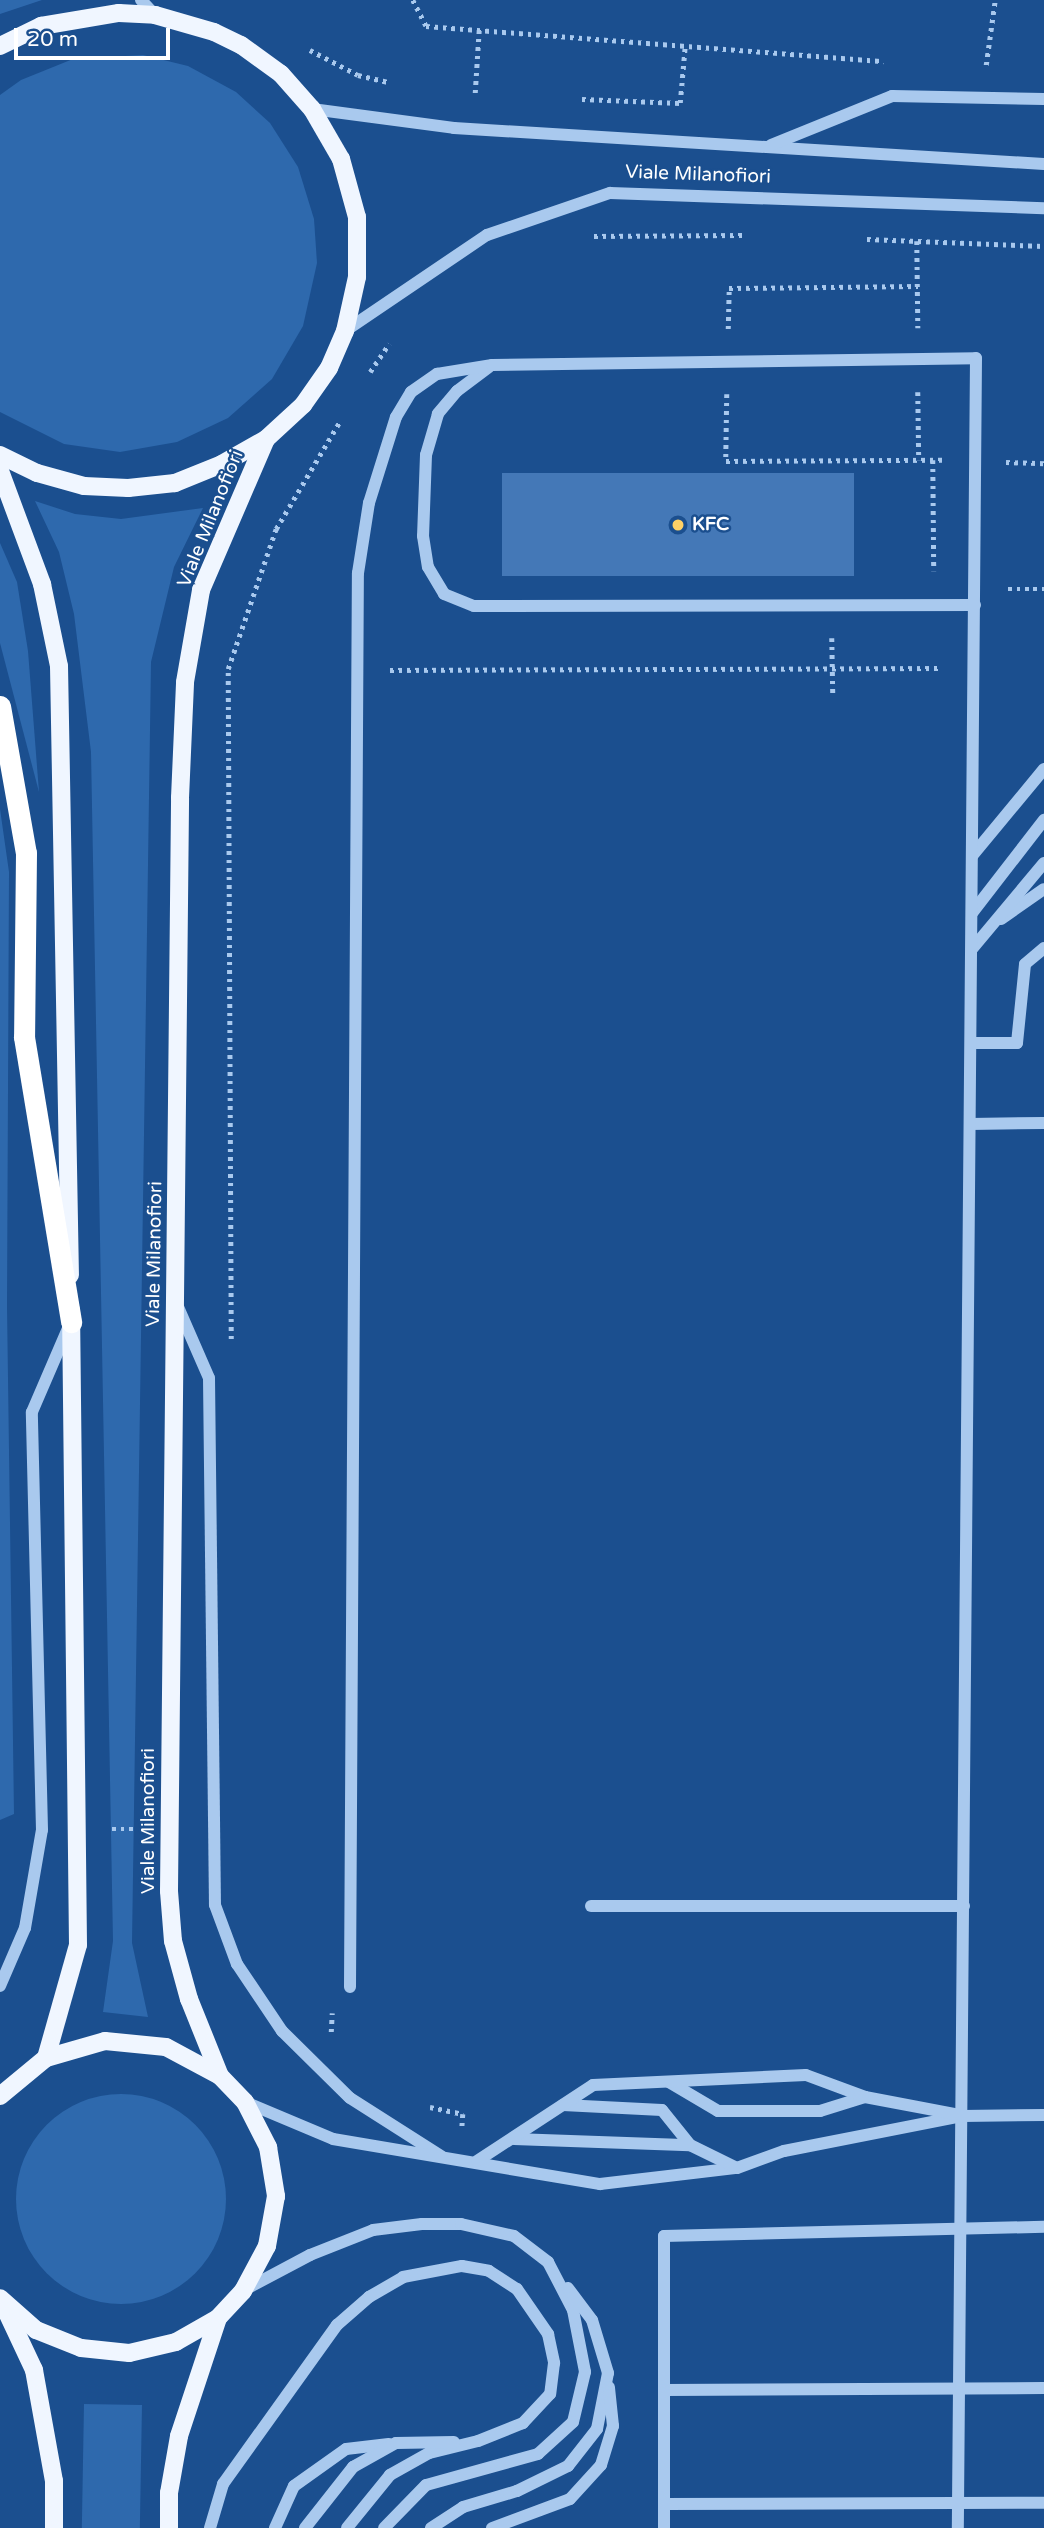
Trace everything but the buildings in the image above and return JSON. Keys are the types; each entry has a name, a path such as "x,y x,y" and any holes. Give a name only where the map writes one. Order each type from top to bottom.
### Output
{"highway":[{"path":"0,706 26,853 24,1037 71,1322"}],"main road":[{"name":"Viale Milanofiori","path":"0,46 41,26 79,16 155,15 241,45 281,74 312,109 341,159 357,217 357,277 345,331 329,368 303,405 266,439 174,483 128,488 83,486 37,473 0,455"},
{"name":"Viale Milanofiori","path":"220,2076 185,1988 173,1941 169,1891 185,682 201,590 266,439"},
{"path":"0,471 42,584 59,666 71,1322 78,1945 46,2058"},
{"path":"0,2096 46,2058 105,2040 166,2047 220,2076 245,2102 268,2147 276,2196 267,2246 243,2291 218,2318 176,2342 129,2353 80,2348 36,2330 0,2298"},
{"path":"0,2298 34,2370 54,2480 54,2528"},
{"path":"169,2528 169,2493 179,2436 218,2318"}],"street":[{"path":"141,0 155,15"},
{"path":"767,146 892,96 1044,99"},
{"name":"Viale Milanofiori","path":"312,109 454,128 1044,164"},
{"name":"Viale Milanofiori","path":"345,331 487,235 610,193 1044,208"},
{"path":"350,1987 360,814 358,573 369,503 396,417 411,392 437,374 492,365 976,358 958,2528"},
{"path":"492,365 457,391 438,414 426,455 423,536 428,567 444,594 474,606 975,605"},
{"path":"972,856 1044,769"},
{"path":"972,913 1044,820"},
{"path":"972,949 985,930 1044,863"},
{"path":"985,930 1044,889"},
{"path":"971,1043 1017,1044 1025,964 1044,948"},
{"path":"970,1124 1044,1123"},
{"path":"175,1302 209,1378 215,1905 237,1964 282,2031 350,2098 440,2156"},
{"path":"0,1986 25,1928 42,1830 32,1412 71,1322"},
{"path":"591,1906 964,1906"},
{"path":"477,2161 593,2085 806,2075 865,2097 962,2116"},
{"path":"668,2082 718,2111 820,2111 865,2097"},
{"path":"245,2102 333,2139 477,2161 600,2184 737,2168 784,2151 962,2116 1044,2115"},
{"path":"563,2105 662,2110 690,2145"},
{"path":"514,2139 690,2145 737,2168"},
{"path":"243,2291 310,2255 373,2230 422,2224 461,2224 514,2236 548,2262 593,2320 608,2373 612,2426 601,2465 570,2499 492,2528"},
{"path":"664,2528 664,2236 1044,2227"},
{"path":"384,2528 426,2486 538,2454 573,2423 585,2372 573,2310 548,2262"},
{"path":"210,2528 223,2484 337,2325 369,2297 403,2277 462,2266 489,2270 517,2289 548,2334 554,2363 550,2393 523,2423 478,2441 429,2453 390,2475 347,2528"},
{"path":"431,2528 463,2507 517,2491 568,2466 597,2429 608,2373"},
{"path":"664,2390 1044,2388"},
{"path":"275,2528 294,2486 346,2449 397,2443 478,2441"},
{"path":"305,2528 353,2467 397,2443"},
{"path":"664,2504 1044,2503"}],"path":[{"path":"413,0 426,26 893,62"},
{"path":"977,68 986,65 990,56 995,0"},
{"path":"475,93 480,29"},
{"path":"571,98 680,103 685,46"},
{"path":"304,47 358,75 395,84"},
{"path":"464,93 489,94"},
{"path":"359,670 974,668"}],"shaded area":[{"path":"0,0 42,0 0,14"},
{"path":"143,55 188,66 236,92 270,123 298,167 314,219 317,263 303,326 272,379 228,418 177,442 120,452 64,444 0,412 0,95 21,80 73,59"},
{"path":"35,501 75,514 121,519 203,508 174,567 151,662 132,1943 148,2017 103,2012 113,1941 91,752 74,614 59,552"},
{"path":"0,543 17,582 28,651 39,792 0,643"},
{"path":"0,809 9,872 7,1306 14,1814 0,1820"},
{"path":"121,2094 161,2102 195,2125 218,2159 226,2199 218,2239 195,2273 161,2296 121,2304 81,2296 47,2273 24,2239 16,2199 24,2159 47,2125 81,2102"},
{"path":"84,2404 142,2405 140,2528 82,2528"}],"place":[{"name":"KFC","path":"678,525"}]}
